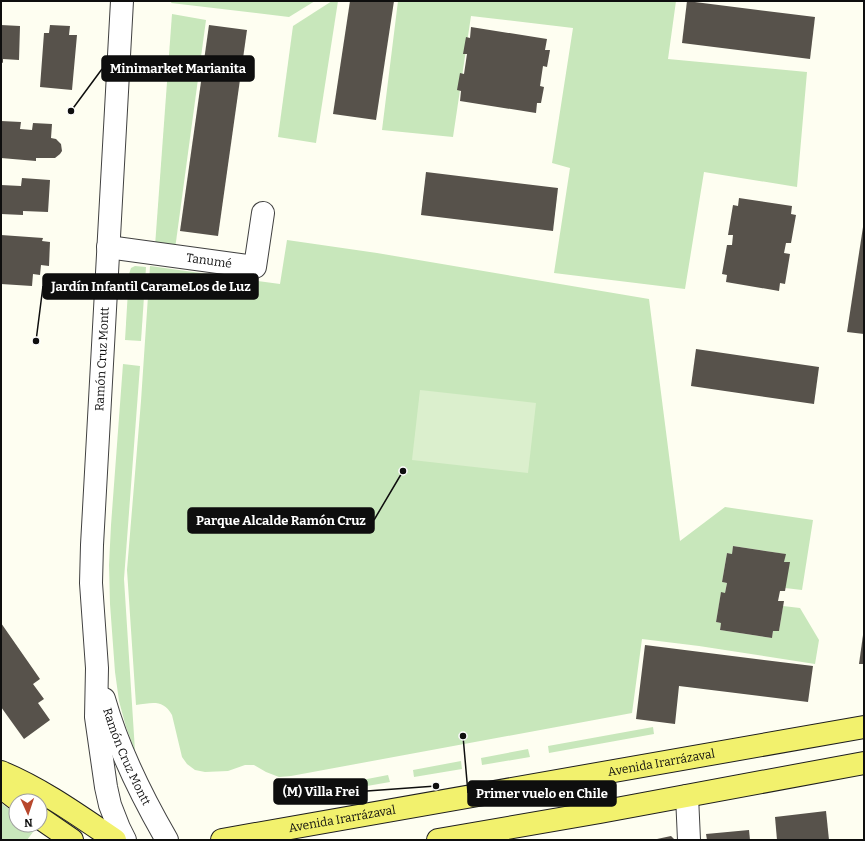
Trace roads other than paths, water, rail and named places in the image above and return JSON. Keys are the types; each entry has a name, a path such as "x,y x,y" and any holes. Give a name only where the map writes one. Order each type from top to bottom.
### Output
{"main road":[{"name":"Avenida Irarrázaval","path":"222,840 864,728"},
{"path":"438,840 687,796 864,762"},
{"path":"1,772 25,783 58,802 115,840"},
{"path":"48,824 72,840"}],"street":[{"name":"Ramón Cruz Montt","path":"122,1 91,583 97,668 96,717 110,805 125,840"},
{"name":"Tanumé","path":"108,247 255,267 263,213"},
{"name":"Ramón Cruz Montt","path":"97,668 107,711 119,746 135,782 167,840"},
{"path":"687,796 689,840"}],"place":[{"name":"Minimarket Marianita","path":"71,111"},
{"name":"Jardín Infantil CarameLos de Luz","path":"36,341"},
{"name":"Parque Alcalde Ramón Cruz","path":"403,471"},
{"name":"Primer vuelo en Chile","path":"463,736"},
{"name":"(M) Villa Frei","path":"436,786"}]}
